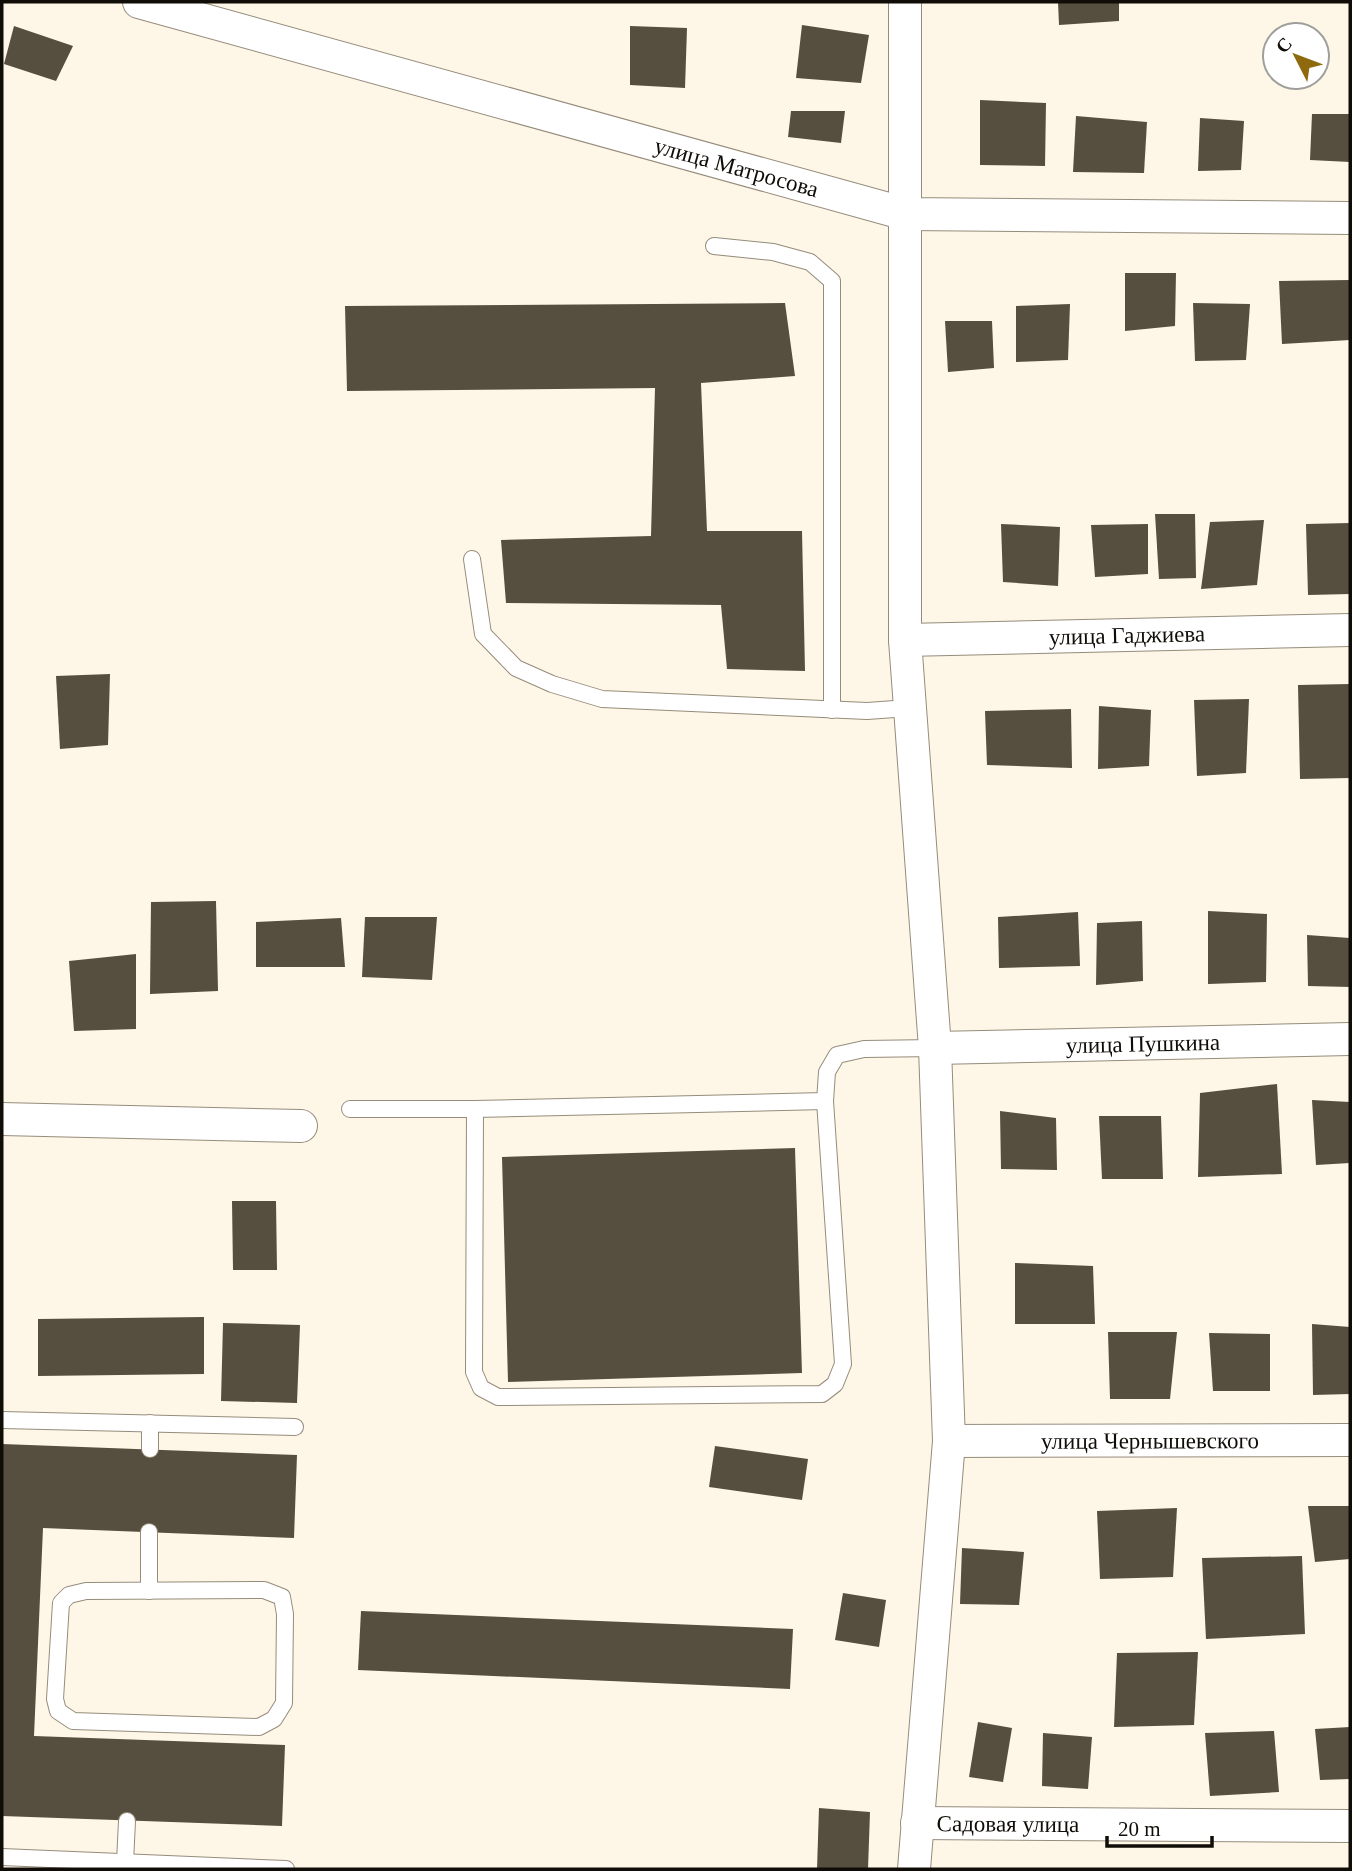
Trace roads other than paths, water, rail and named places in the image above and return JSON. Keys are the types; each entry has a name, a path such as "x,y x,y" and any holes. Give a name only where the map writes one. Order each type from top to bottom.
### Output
{"street":[{"name":"улица Матросова","path":"139,2 906,214 1350,218"},
{"path":"905,2 905,640 935,1048 949,1441 914,1869"},
{"name":"улица Гаджиева","path":"905,640 1350,630"},
{"name":"улица Пушкина","path":"935,1048 1350,1039"},
{"path":"2,1119 301,1126"},
{"name":"улица Чернышевского","path":"949,1441 1350,1440"},
{"name":"Садовая улица","path":"917,1823 1350,1826"}],"lane":[{"path":"714,246 773,252 810,261 832,281 832,710"},
{"path":"472,559 483,634 516,668 552,684 602,699 832,710 909,708"},
{"path":"475,1109 474,1372 481,1388 498,1397 821,1394 835,1384 843,1364 825,1101 827,1072 837,1055 864,1049 935,1048"},
{"path":"350,1109 475,1109 825,1101"},
{"path":"2,1420 295,1427"},
{"path":"149,1449 150,1423"},
{"path":"149,1532 149,1591"},
{"path":"264,1590 282,1597 285,1614 284,1703 274,1719 259,1727 130,1731 73,1721 58,1711 55,1699 61,1603 69,1595 86,1591 149,1591 264,1590"},
{"path":"125,1862 127,1821"},
{"path":"2,1857 286,1869"}]}
